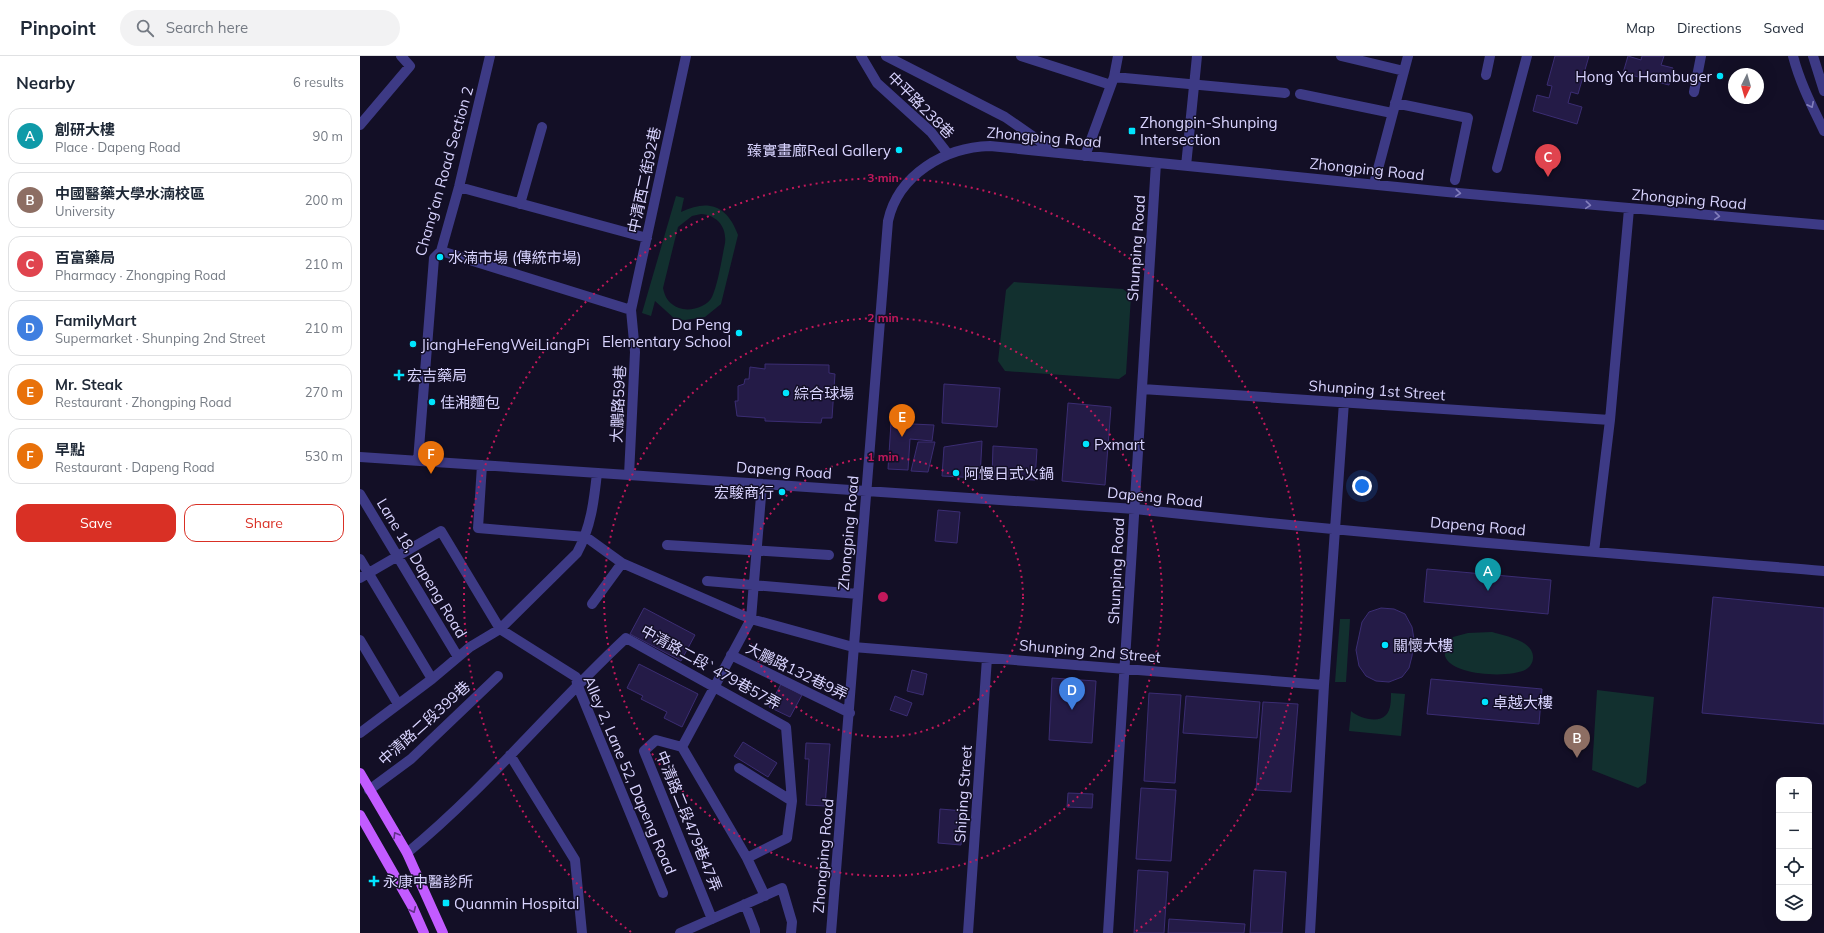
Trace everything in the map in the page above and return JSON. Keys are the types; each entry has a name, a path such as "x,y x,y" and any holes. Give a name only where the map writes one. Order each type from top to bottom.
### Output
{"main road":[{"path":"360,773 407,853 443,933"},
{"path":"360,815 412,906 424,933"}],"street":[{"path":"360,125 410,66 401,56"},
{"name":"Chang’an Road Section 2","path":"418,461 434,258 441,251 459,188 490,56"},
{"name":"中清西二街92巷","path":"632,310 686,56"},
{"name":"中平路238巷","path":"861,56 877,82 931,132 948,154"},
{"path":"886,56 1005,118 1055,152"},
{"path":"1021,56 1113,81 1194,84 1285,93"},
{"path":"1085,156 1113,81 1118,56"},
{"path":"1186,166 1197,56"},
{"path":"1341,56 1404,71"},
{"path":"1374,184 1408,56"},
{"path":"1486,75 1490,56"},
{"path":"1497,168 1527,56"},
{"path":"1694,92 1701,56"},
{"path":"1793,56 1799,78 1824,131"},
{"path":"1813,56 1824,91"},
{"path":"1300,94 1468,118 1455,180"},
{"path":"520,204 542,127"},
{"name":"Zhongping Road","path":"831,933 850,714 853,647 888,221 890,211 898,194 920,171 948,154 964,149 990,146 1629,209 1824,225"},
{"name":"Shunping Road","path":"1108,933 1156,163"},
{"path":"459,188 647,238"},
{"path":"1594,552 1610,420 1629,209"},
{"path":"441,251 632,310"},
{"name":"大鵬路59巷","path":"629,475 636,352 632,310"},
{"name":"Shunping 1st Street","path":"1142,389 1610,420"},
{"path":"1310,933 1334,528 1344,402"},
{"name":"Dapeng Road","path":"360,457 1135,509 1594,552 1824,571"},
{"path":"482,465 478,528 586,537"},
{"path":"360,733 432,679 470,648 500,629 577,553 586,537 591,518 598,473"},
{"path":"762,484 751,618 682,748 747,858 765,896"},
{"name":"Lane 18, Dapeng Road","path":"360,494 458,657"},
{"name":"Alley 2, Lane 52, Dapeng Road","path":"398,557 441,531 500,629 576,677 577,684 663,893"},
{"name":"Shunping 2nd Street","path":"586,537 622,563 751,618 853,647 1324,685"},
{"path":"666,544 828,555"},
{"path":"360,578 398,557"},
{"path":"360,559 432,679"},
{"path":"592,604 622,563"},
{"path":"707,581 858,594"},
{"name":"中清路二段ˋ479巷57弄","path":"407,853 444,822 577,684 626,638 786,727 792,801 787,838 747,858"},
{"path":"360,640 398,704"},
{"name":"大鵬路132巷9弄","path":"732,655 850,714"},
{"name":"Shiping Street","path":"968,933 987,658"},
{"name":"中清路二段399巷","path":"369,790 411,759 498,676"},
{"name":"中清路二段479巷47弄","path":"682,748 656,740 644,751 712,919"},
{"path":"510,755 575,860 582,933"},
{"path":"739,768 792,801"},
{"path":"680,933 695,930 712,919 782,888 792,922 791,933"},
{"path":"745,904 755,930 754,933"}],"green space":[{"path":"676,196 684,198 681,212 700,206 716,207 722,211 734,225 738,235 721,304 705,317 685,320 675,319 655,301 651,316 642,313","holes":["701,214 716,219 720,223 723,227 725,237 720,271 716,285 710,301 706,304 693,309 679,308 668,300 663,288 678,227 692,216"]},
{"path":"1014,282 1123,289 1131,296 1126,374 1119,379 1005,371 998,361 1006,290"},
{"path":"1340,619 1350,619 1346,682 1335,682"},
{"path":"1492,632 1511,637 1529,647 1533,658 1529,667 1517,673 1481,674 1458,668 1450,663 1445,656 1448,643 1453,637 1468,633"},
{"path":"1597,690 1654,697 1646,783 1638,788 1592,770"},
{"path":"1391,693 1405,694 1401,736 1349,731 1351,711 1363,718 1374,720 1383,718 1389,710"}],"building":[{"path":"1555,56 1589,56 1578,94 1571,92 1568,103 1582,107 1577,124 1533,111 1537,95 1549,98 1552,86 1547,85"},
{"path":"1628,56 1641,60 1642,56 1664,56 1661,65 1673,68 1669,85 1623,73"},
{"name":"綜合球場","path":"765,364 829,365 829,373 835,374 832,418 822,418 821,423 765,421 765,418 737,416 735,401 738,401 738,386 744,384 745,379 749,379 750,367 765,369"},
{"path":"944,384 1000,388 997,427 942,423"},
{"name":"Pxmart","path":"1068,403 1111,407 1105,485 1062,481"},
{"path":"891,423 934,425 932,441 910,439 908,470 888,469"},
{"path":"982,441 980,478 942,476 944,447"},
{"path":"918,442 935,442 928,472 911,471"},
{"path":"993,446 1037,449 1035,480 992,478"},
{"path":"938,510 960,512 957,543 935,541"},
{"path":"1427,569 1551,580 1548,614 1424,602"},
{"path":"1713,597 1824,608 1824,724 1702,713"},
{"path":"644,608 695,635 681,661 630,634"},
{"name":"關懷大樓","path":"1381,608 1394,609 1405,614 1412,627 1414,639 1409,668 1402,677 1389,682 1376,681 1366,676 1359,666 1356,650 1362,622 1369,612"},
{"path":"639,664 698,694 682,727 664,718 667,712 641,699 643,696 627,688"},
{"path":"912,670 927,674 923,695 907,691"},
{"path":"1052,678 1096,681 1092,743 1049,740"},
{"name":"卓越大樓","path":"1431,679 1542,689 1539,724 1427,714"},
{"path":"781,684 802,695 790,717 769,707"},
{"path":"1149,693 1181,695 1175,783 1144,781"},
{"path":"895,696 912,703 907,716 890,710"},
{"path":"1186,696 1260,702 1257,738 1183,733"},
{"path":"1263,702 1298,704 1291,792 1256,790"},
{"path":"743,742 777,763 768,777 734,756"},
{"path":"806,743 830,744 825,806 806,805 809,759 805,759"},
{"path":"1141,788 1176,790 1171,861 1136,859"},
{"path":"1068,793 1093,794 1092,808 1067,807"},
{"path":"940,809 964,811 961,845 938,843"},
{"path":"1138,870 1168,872 1164,933 1134,933"},
{"path":"1254,870 1286,872 1282,933 1250,933"},
{"path":"1169,919 1245,924 1244,933 1168,933"}],"place":[{"name":"Hong Ya Hambuger","path":"1720,76"},
{"name":"Zhongpin-Shunping Intersection","path":"1132,131"},
{"name":"臻實畫廊Real Gallery","path":"899,150"},
{"name":"百富藥局","path":"1548,177"},
{"name":"水湳市場 (傳統市場)","path":"440,257"},
{"name":"Da Peng Elementary School","path":"739,333"},
{"name":"JiangHeFengWeiLiangPi","path":"413,344"},
{"name":"宏吉藥局","path":"399,375"},
{"name":"綜合球場","path":"786,393"},
{"name":"佳湘麵包","path":"432,402"},
{"name":"Mr. Steak","path":"902,437"},
{"name":"Pxmart","path":"1086,444"},
{"name":"阿慢日式火鍋","path":"956,473"},
{"name":"早點","path":"431,474"},
{"name":"宏駿商行","path":"782,492"},
{"name":"創研大樓","path":"1488,591"},
{"name":"關懷大樓","path":"1385,645"},
{"name":"卓越大樓","path":"1485,702"},
{"name":"FamilyMart","path":"1072,710"},
{"name":"中國醫藥大學水湳校區","path":"1577,758"},
{"name":"永康中醫診所","path":"374,881"},
{"name":"Quanmin Hospital","path":"446,903"}]}
